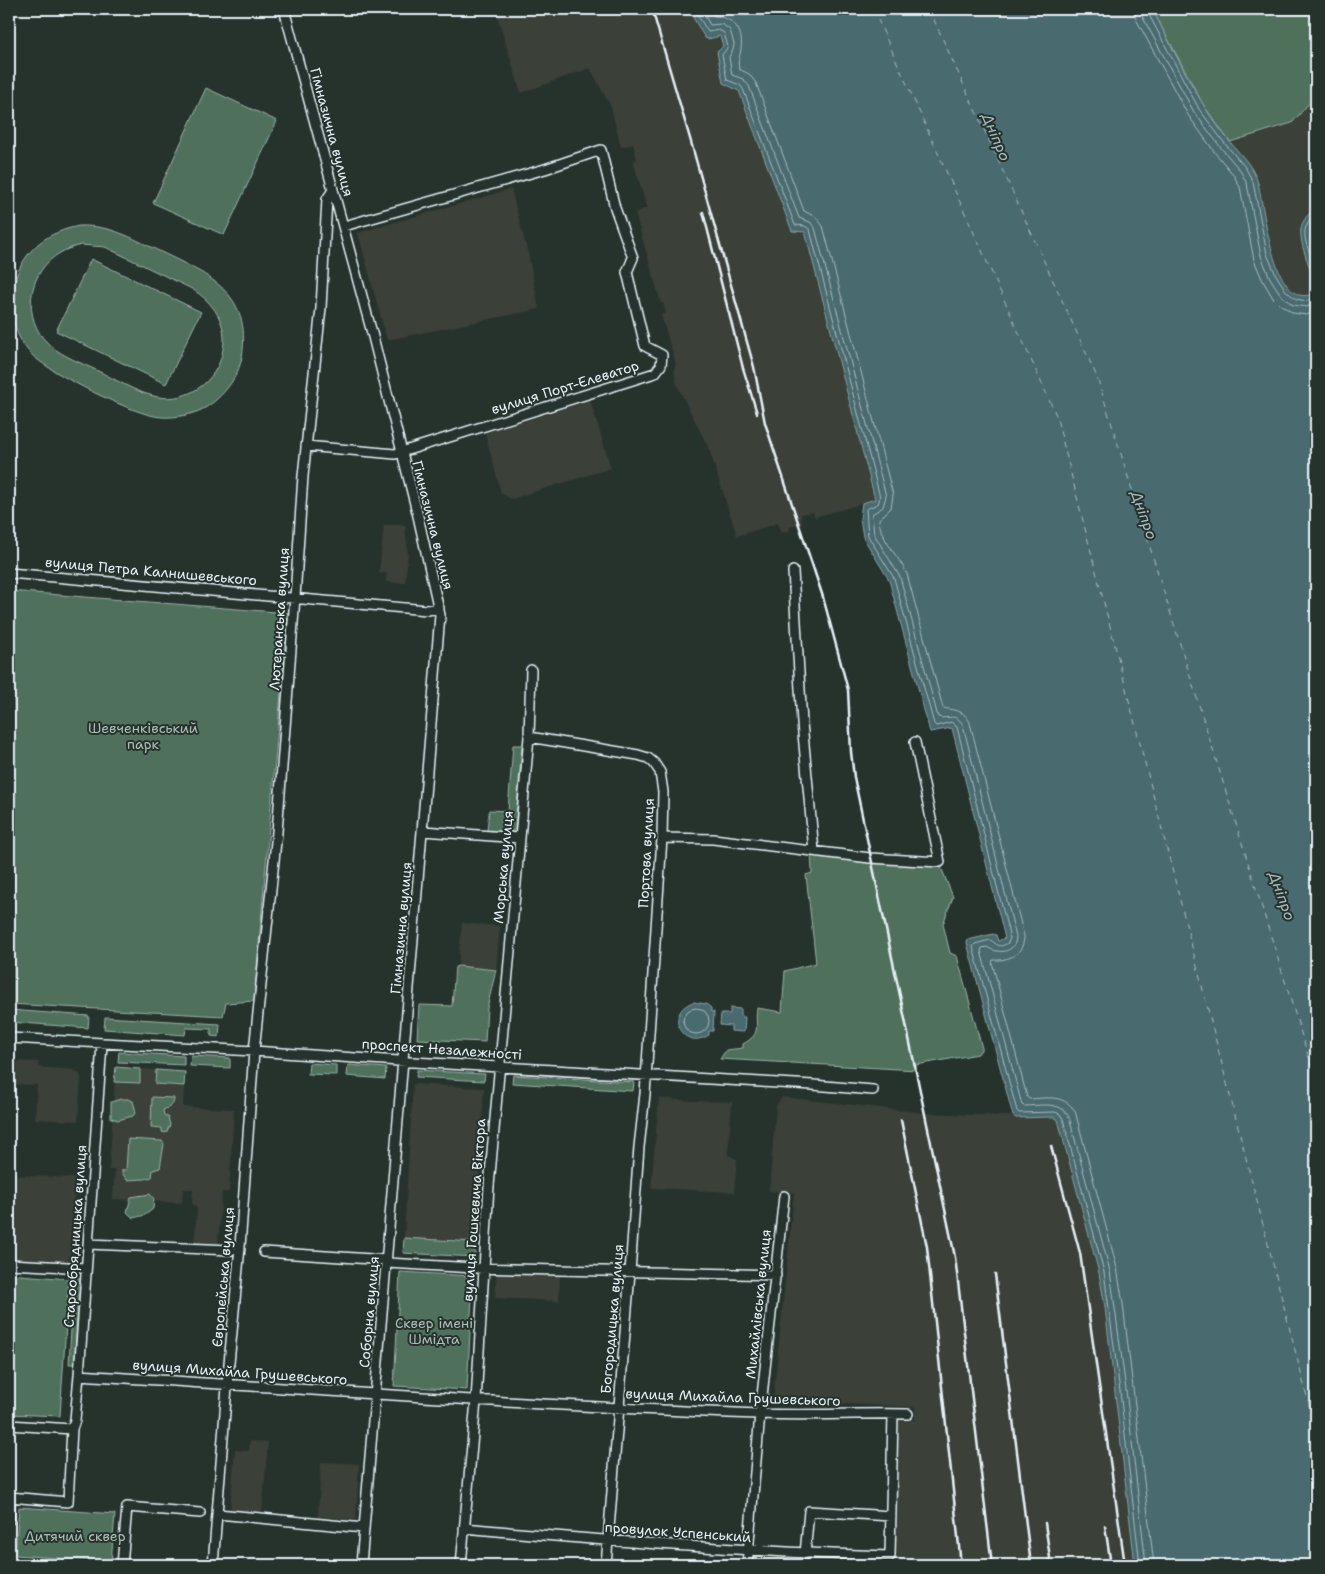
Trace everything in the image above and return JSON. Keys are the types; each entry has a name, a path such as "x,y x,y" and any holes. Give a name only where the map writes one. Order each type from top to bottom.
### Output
{"street":[{"name":"Гімназична вулиця","path":"284,9 344,226 440,615 403,1061"},
{"name":"вулиця Порт-Елеватор","path":"306,446 395,454 655,373 661,365 662,355 645,346 626,272 633,258 616,208 601,150 545,169 344,226"},
{"name":"Лютеранська вулиця","path":"254,1051 277,832 306,446 321,308 327,199 333,190"},
{"path":"793,571 802,723 814,851"},
{"name":"вулиця Петра Калнишевського","path":"9,572 427,610 439,608"},
{"name":"Морська вулиця","path":"499,1066 528,737 531,670"},
{"name":"Портова вулиця","path":"528,737 638,755 648,758 660,772 663,792 662,838 647,1076"},
{"path":"662,838 713,839 870,858 940,862 915,742"},
{"path":"422,831 519,838"},
{"name":"проспект Незалежності","path":"9,1038 254,1051 873,1090"},
{"name":"Старообрядницька вулиця","path":"10,1497 68,1502 72,1429 75,1420 79,1375 102,1044"},
{"name":"Європейська вулиця","path":"213,1565 240,1247 254,1051"},
{"name":"Соборна вулиця","path":"361,1565 403,1061"},
{"name":"вулиця Гошкевича Віктора","path":"461,1565 476,1401 483,1268 499,1066"},
{"name":"Богородицька вулиця","path":"606,1565 639,1147 647,1076"},
{"name":"Михайлівська вулиця","path":"747,1565 760,1414 784,1196"},
{"path":"88,1244 231,1250"},
{"path":"264,1252 483,1268 776,1275"},
{"path":"9,1264 86,1268"},
{"name":"вулиця Михайла Грушевського","path":"79,1375 375,1395 618,1408 760,1414 908,1414"},
{"path":"805,1554 809,1511 891,1516 894,1414"},
{"path":"9,1425 72,1429"},
{"path":"9,1520 10,1497"},
{"path":"122,1565 127,1507 200,1513"},
{"path":"218,1514 364,1528"},
{"name":"провулок Успенський","path":"464,1528 608,1542 805,1554 890,1556 891,1516"}],"shaded area":[{"path":"495,9 688,9 698,27 708,39 720,36 723,46 718,49 729,87 739,91 792,231 805,232 875,500 815,517 813,512 801,514 802,524 789,527 790,530 782,533 778,523 737,536 709,449 677,385 674,369 676,364 661,315 666,313 663,303 661,303 635,213 647,208 633,161 637,160 633,144 621,147 611,107 590,68 521,93"},
{"path":"1316,95 1316,207 1312,211 1300,237 1316,286 1312,294 1306,296 1299,295 1289,288 1280,272 1272,253 1257,181 1241,154 1230,142 1292,123"},
{"path":"511,189 529,257 539,309 387,340 358,233"},
{"path":"590,400 611,468 511,499 501,493 485,433"},
{"path":"384,525 405,525 408,554 405,583 386,582 387,573 379,573"},
{"path":"462,923 500,926 496,970 458,966"},
{"path":"9,1061 39,1062 38,1067 74,1070 79,1073 81,1078 78,1121 35,1119 37,1085 9,1084"},
{"path":"116,1067 185,1072 183,1107 234,1109 229,1192 222,1192 218,1245 194,1243 197,1208 192,1203 193,1189 183,1189 182,1203 113,1199 115,1170 109,1170"},
{"path":"413,1084 484,1088 475,1257 403,1253"},
{"path":"782,1097 925,1113 1057,1118 1099,1273 1105,1307 1135,1565 833,1565 833,1557 892,1560 898,1419 915,1420 915,1407 773,1401 794,1193 769,1191 776,1106"},
{"path":"659,1098 732,1102 728,1155 737,1159 734,1192 651,1188"},
{"path":"9,1175 75,1178 70,1262 9,1259"},
{"path":"497,1271 560,1274 559,1301 495,1298"},
{"path":"250,1441 268,1442 262,1513 230,1510 235,1450 249,1451"},
{"path":"321,1462 359,1464 356,1520 318,1517"}],"green space":[{"path":"1152,9 1316,9 1316,95 1292,123 1230,142 1204,106"},
{"path":"206,88 277,121 224,235 153,203"},
{"path":"79,226 110,230 138,241 208,277 233,300 240,316 244,334 242,357 237,372 229,386 212,404 184,416 161,417 149,415 92,392 54,371 30,353 21,341 15,327 12,312 14,282 20,268 28,255 43,240 63,230","holes":["81,245 105,247 192,289 200,294 217,314 221,322 224,339 220,361 207,381 197,389 187,394 163,398 143,393 69,358 43,338 36,327 31,304 32,292 42,270 50,260 70,248"]},
{"path":"91,259 201,312 166,384 56,331"},
{"name":"Шевченківський парк","path":"9,591 288,613 254,1001 226,1003 223,1016 9,1004"},
{"path":"513,745 522,745 515,829 511,833 487,831 489,810 508,811"},
{"path":"811,851 939,862 953,897 943,924 950,953 957,956 982,1048 978,1054 916,1065 916,1070 720,1059 726,1050 743,1048 743,1044 753,1036 756,1029 757,1008 782,1012 785,971 816,963 806,875 812,873"},
{"path":"455,967 496,970 487,1008 485,1042 417,1039 419,1005 452,1006"},
{"path":"9,1010 89,1016 88,1028 9,1022"},
{"path":"105,1017 220,1024 219,1037 211,1036 211,1029 186,1028 185,1035 104,1029"},
{"path":"119,1052 184,1056 184,1065 118,1062"},
{"path":"191,1056 230,1058 230,1068 190,1066"},
{"path":"309,1063 336,1065 336,1075 308,1074"},
{"path":"348,1065 386,1068 385,1079 347,1076"},
{"path":"116,1067 140,1069 140,1083 114,1082"},
{"path":"156,1070 185,1072 184,1086 155,1084"},
{"path":"417,1070 485,1074 484,1081 416,1077"},
{"path":"513,1075 634,1082 633,1091 512,1083"},
{"path":"152,1097 174,1098 171,1106 163,1110 164,1115 168,1117 170,1125 166,1133 162,1132 162,1128 151,1127"},
{"path":"121,1099 133,1101 136,1112 133,1116 118,1120 111,1118 111,1102"},
{"path":"128,1139 162,1141 164,1144 160,1168 153,1170 152,1177 127,1180 122,1173 122,1170 126,1170"},
{"path":"150,1194 154,1199 153,1209 145,1215 133,1218 127,1212 131,1197"},
{"path":"404,1238 475,1242 475,1257 403,1253"},
{"name":"Сквер імені Шмідта","path":"400,1272 473,1276 467,1390 394,1386"},
{"path":"9,1274 69,1279 60,1416 9,1414"},
{"path":"74,1278 80,1278 74,1364 69,1364"},
{"name":"Дитячий сквер","path":"19,1507 115,1514 111,1562 15,1555"}],"water":[{"name":"Дніпро","path":"688,9 1152,9 1207,111 1253,171 1258,183 1267,232 1279,272 1288,286 1299,295 1312,294 1316,286 1316,1565 1135,1565 1105,1307 1099,1273 1058,1120 1054,1117 1016,1118 1013,1116 967,943 968,940 993,934 996,935 998,941 1005,938 952,728 930,732 889,580 863,537 860,518 862,503 875,499 805,232 792,231 739,91 723,83 717,52 723,46 720,36 705,38"},
{"path":"1316,207 1316,286 1303,246 1301,231 1304,220"},
{"path":"693,1002 706,1004 711,1008 711,1012 714,1012 713,1031 709,1031 709,1035 699,1039 691,1039 684,1035 678,1022 679,1014 684,1007"},
{"path":"730,1008 741,1009 741,1017 745,1017 744,1032 731,1031 731,1026 720,1025 721,1014 730,1014"}],"ferry route":[{"path":"873,9 1056,415 1316,1432"},
{"path":"929,9 1097,377 1316,1081"}],"railway":[{"path":"652,9 754,367 765,423 823,597 848,690 854,777 955,1257 992,1565"},
{"path":"703,212 743,368 757,413"},
{"path":"901,1120 927,1247 961,1565"},
{"path":"1051,1146 1080,1253 1125,1565"},
{"path":"995,1274 1031,1565"},
{"path":"1045,1523 1051,1565"},
{"path":"1105,1526 1111,1565"}]}
